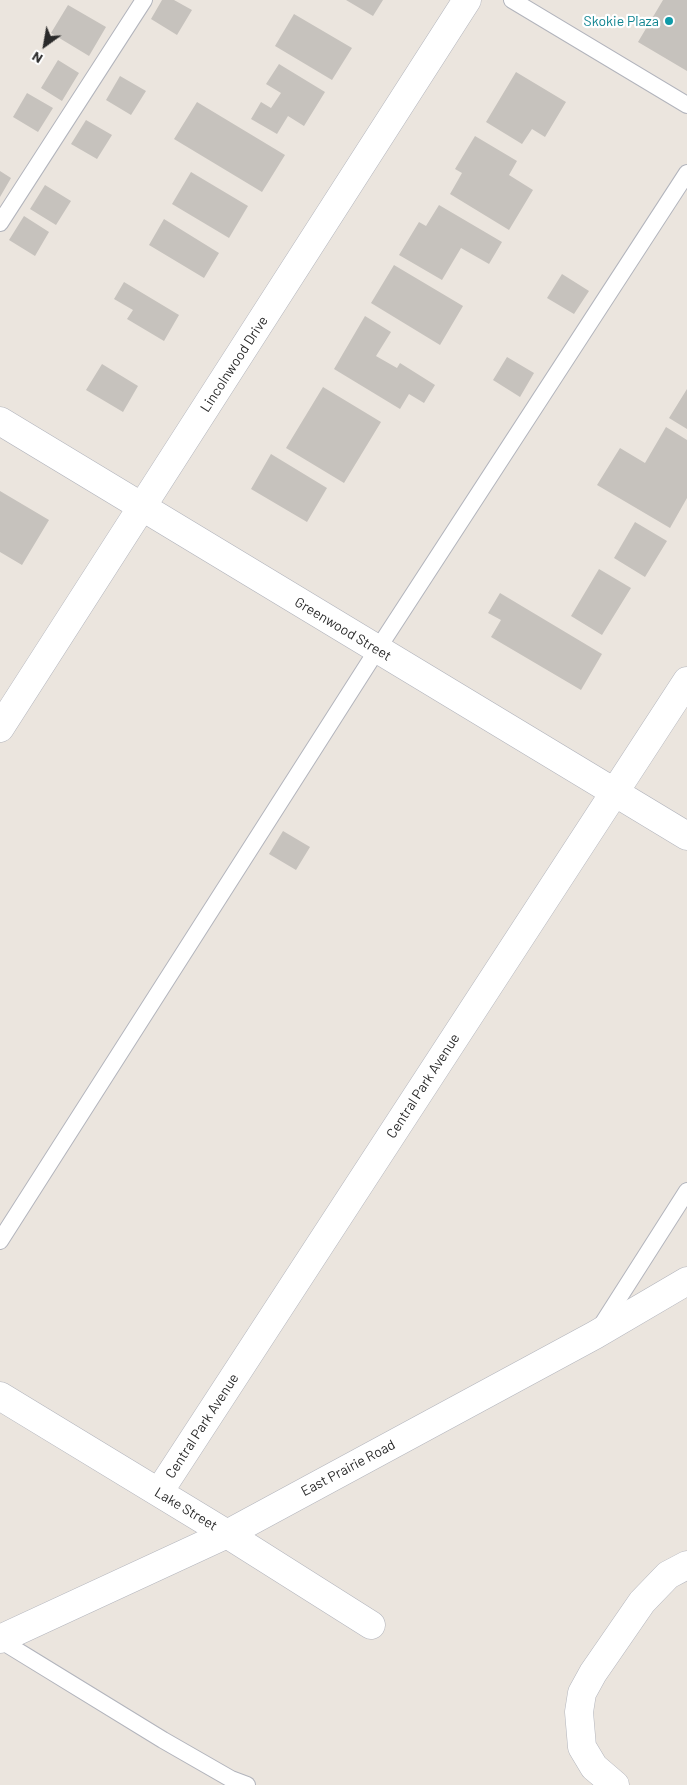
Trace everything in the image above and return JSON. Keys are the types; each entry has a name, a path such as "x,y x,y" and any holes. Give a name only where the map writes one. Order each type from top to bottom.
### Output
{"street":[{"name":"Lincolnwood Drive","path":"0,728 467,0"},
{"name":"Greenwood Street","path":"0,422 687,836"},
{"name":"Central Park Avenue","path":"159,1492 687,681"},
{"name":"East Prairie Road","path":"0,1639 227,1534 595,1335 687,1281"},
{"name":"Lake Street","path":"0,1396 159,1492 371,1625"},
{"path":"615,1785 594,1767 582,1747 579,1712 582,1693 592,1673 642,1602 668,1576 687,1565"}],"lane":[{"path":"0,223 144,0"},
{"path":"512,0 687,105"},
{"path":"0,1241 377,650 687,173"},
{"path":"595,1335 687,1191"},
{"path":"0,1639 163,1740 231,1779 247,1785"}],"building":[{"path":"162,0 174,0 192,10 177,35 151,19"},
{"path":"346,0 383,0 373,16"},
{"name":"Skokie Plaza","path":"663,0 687,0 687,71 638,42"},
{"path":"68,5 106,27 89,56 51,33"},
{"path":"294,14 352,48 332,80 275,46"},
{"path":"58,60 79,73 62,101 41,88"},
{"path":"279,64 325,92 304,126 288,116 277,134 251,119 261,102 271,108 281,93 266,84"},
{"path":"516,72 566,102 545,137 532,129 522,144 486,122"},
{"path":"120,76 146,91 131,115 106,100"},
{"path":"27,93 53,108 38,132 13,117"},
{"path":"197,102 285,155 262,192 174,139"},
{"path":"86,120 112,135 97,159 71,144"},
{"path":"475,136 517,161 509,175 533,190 509,230 450,194 462,173 455,169"},
{"path":"0,171 11,178 0,197"},
{"path":"191,172 248,206 229,238 172,204"},
{"path":"45,185 71,201 56,225 30,209"},
{"path":"439,205 502,242 489,264 461,248 442,280 399,255 419,222 426,226"},
{"path":"24,216 49,232 35,256 9,240"},
{"path":"164,219 219,253 204,278 149,245"},
{"path":"394,265 463,306 440,345 371,303"},
{"path":"562,274 589,291 574,314 547,298"},
{"path":"124,282 179,315 164,341 127,319 133,310 114,299"},
{"path":"365,316 391,332 376,356 397,368 400,363 435,385 424,403 409,394 400,409 334,369"},
{"path":"507,357 534,373 520,397 493,380"},
{"path":"102,364 138,386 123,412 86,390"},
{"path":"323,387 381,422 344,483 286,448"},
{"path":"687,389 687,429 669,418"},
{"path":"666,427 687,440 687,498 670,528 597,485 620,448 645,463"},
{"path":"271,454 327,488 307,522 251,489"},
{"path":"0,491 49,520 22,565 0,552"},
{"path":"635,522 667,541 645,577 614,558"},
{"path":"599,569 631,588 602,635 571,616"},
{"path":"500,593 602,654 581,690 491,637 501,620 488,613"},
{"path":"283,831 310,847 296,870 269,854"}],"place":[{"name":"Skokie Plaza","path":"669,21"}]}
